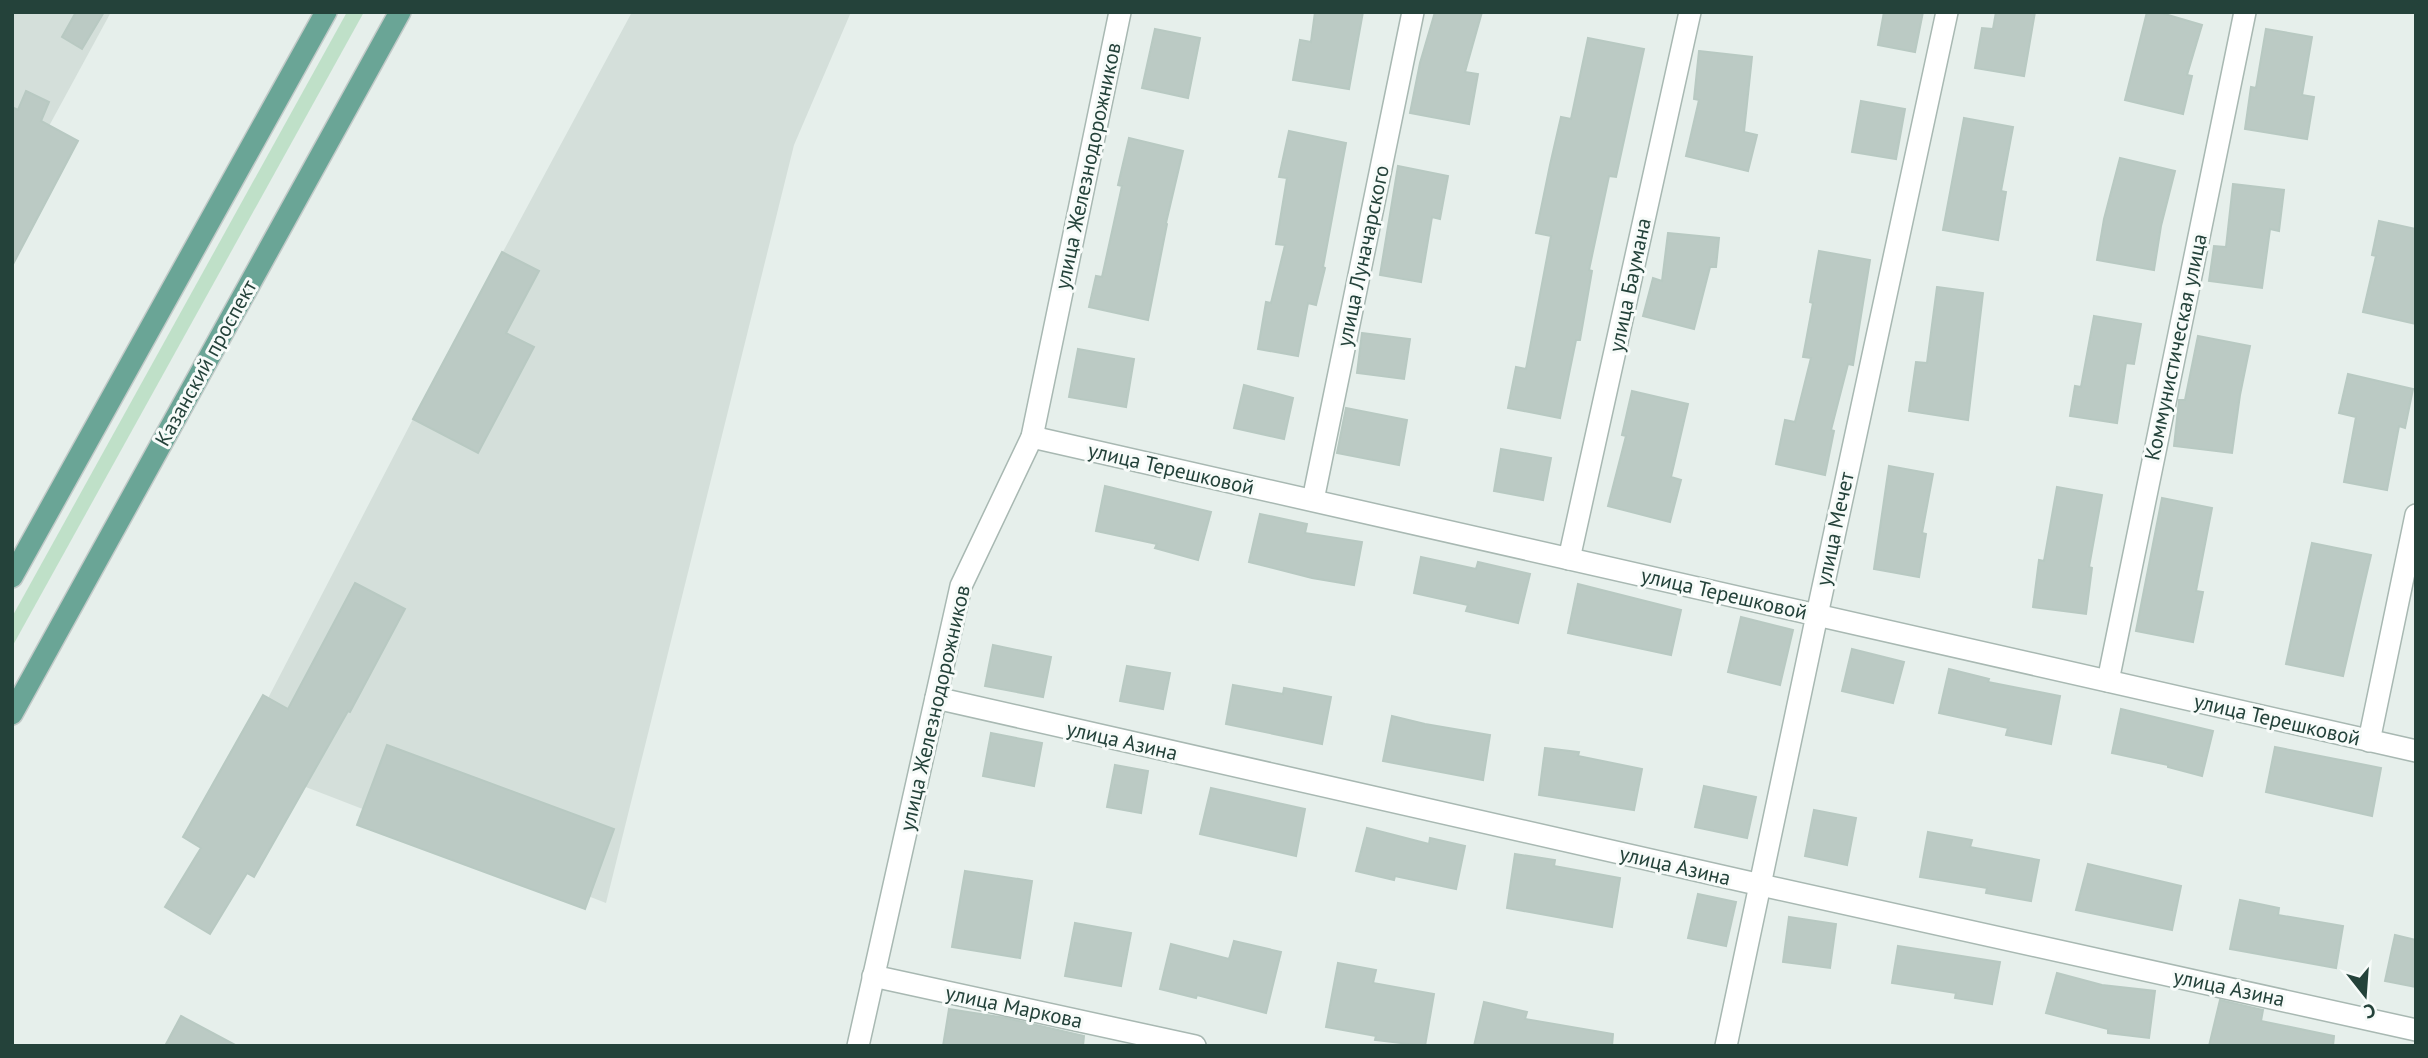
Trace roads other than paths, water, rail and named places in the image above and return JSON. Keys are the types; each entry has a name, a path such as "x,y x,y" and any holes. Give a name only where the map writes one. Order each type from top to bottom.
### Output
{"main road":[{"path":"12,577 326,12"},
{"name":"Казанский проспект","path":"12,714 400,12"}],"street":[{"name":"улица Железнодорожников","path":"858,1046 961,586 1032,437 1120,12"},
{"name":"улица Луначарского","path":"1313,500 1413,12"},
{"name":"улица Баумана","path":"1569,559 1690,12"},
{"name":"улица Мечет","path":"1726,1046 1947,12"},
{"name":"Коммунистическая улица","path":"2108,681 2245,12"},
{"name":"улица Терешковой","path":"1032,437 2416,751"},
{"path":"2368,741 2416,515"},
{"name":"улица Азина","path":"936,698 2416,1030"},
{"name":"улица Маркова","path":"873,976 1195,1046"}]}
